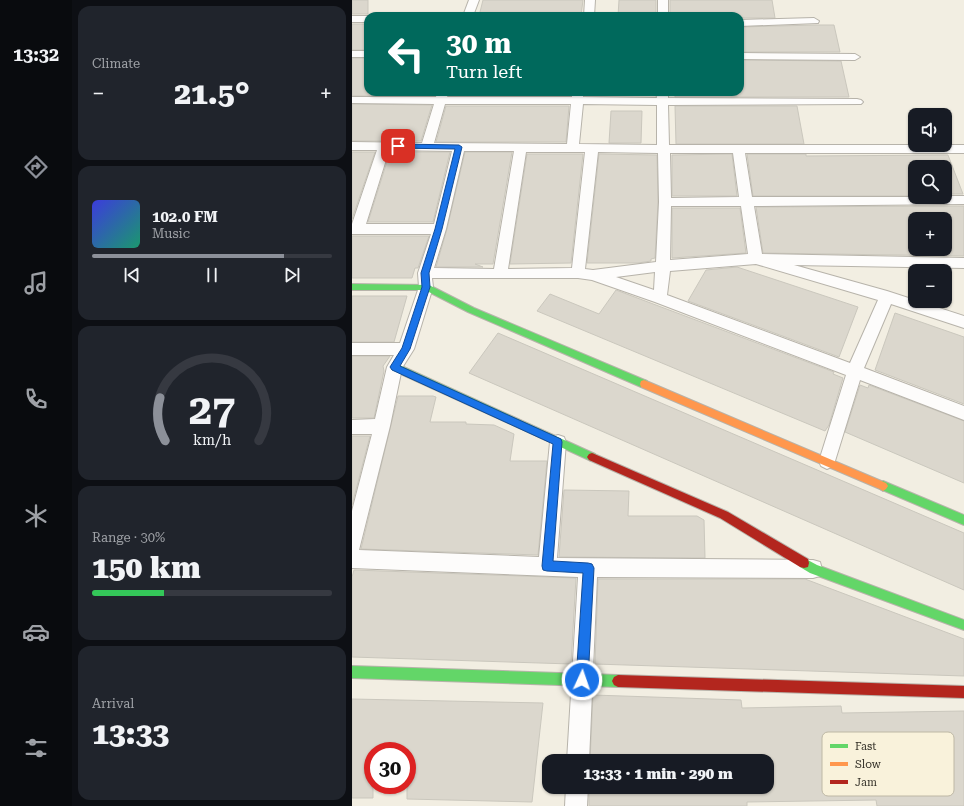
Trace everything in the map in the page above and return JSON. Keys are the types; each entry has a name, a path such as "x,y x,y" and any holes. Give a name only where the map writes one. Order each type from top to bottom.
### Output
{"street":[{"path":"470,12 474,0"},
{"path":"589,12 590,0"},
{"path":"663,0 664,12"},
{"path":"352,19 364,19"},
{"path":"744,23 814,21"},
{"path":"352,54 364,54"},
{"path":"744,56 854,57"},
{"path":"427,146 442,96"},
{"path":"352,100 442,96 662,96 857,102"},
{"path":"660,298 666,202 662,96"},
{"path":"572,148 577,97"},
{"path":"352,146 963,152"},
{"path":"384,146 355,229 438,229"},
{"path":"352,546 395,367 406,349 426,280 459,147"},
{"path":"500,274 521,147"},
{"path":"578,273 592,148"},
{"path":"738,149 756,259"},
{"path":"666,202 964,200"},
{"path":"593,275 663,266 756,259 964,263"},
{"path":"756,259 887,297 964,322"},
{"path":"352,287 500,274 578,273 593,275 660,298 854,373 964,413"},
{"path":"426,280 471,310 964,520"},
{"path":"827,461 854,373 887,297"},
{"path":"352,349 406,349"},
{"path":"395,367 558,442 724,515 814,569 964,625"},
{"path":"352,427 382,426"},
{"path":"547,566 558,442"},
{"path":"352,559 588,568 814,569"},
{"path":"578,754 588,568"},
{"path":"352,672 964,692"},
{"path":"576,806 577,794"}],"building":[{"path":"352,0 368,0 368,12 364,12 364,14 352,14"},
{"path":"483,0 583,0 582,12 480,12"},
{"path":"619,0 656,0 656,12 618,12"},
{"path":"670,0 772,0 775,18 744,18 744,12 670,12"},
{"path":"352,24 364,24 364,50 352,50"},
{"path":"834,25 840,52 744,52 744,27"},
{"path":"352,58 364,58 364,96 352,96"},
{"path":"744,60 841,61 849,97 675,97 744,96"},
{"path":"352,104 432,105 421,141 352,141"},
{"path":"446,106 569,106 566,142 436,142"},
{"path":"675,106 797,106 804,144 676,144"},
{"path":"611,111 642,111 641,143 609,143"},
{"path":"352,152 375,152 352,219"},
{"path":"390,152 450,152 433,222 368,222"},
{"path":"465,152 512,152 493,264 475,264 483,267 436,267 447,229"},
{"path":"527,154 583,154 571,263 510,264"},
{"path":"599,154 657,155 658,202 655,258 651,259 651,261 638,263 587,263"},
{"path":"732,154 737,196 672,196 672,155"},
{"path":"747,154 806,154 806,156 948,155 950,160 908,160 908,196 753,196"},
{"path":"952,165 963,194 952,194"},
{"path":"964,206 964,256 952,256 952,212 908,212 908,255 763,253 756,207"},
{"path":"672,208 740,208 746,253 672,258"},
{"path":"352,236 429,236 418,268 415,268 412,278 352,278"},
{"path":"737,267 858,307 839,357 688,301 706,270"},
{"path":"616,290 834,372 833,374 843,378 829,425 825,431 537,311 550,294 599,314"},
{"path":"352,296 407,296 394,342 352,342"},
{"path":"895,313 964,337 964,404 875,370"},
{"path":"498,333 964,533 964,590 469,373"},
{"path":"352,356 390,356 383,366 384,371 374,418 352,418"},
{"path":"860,385 868,388 869,385 964,421 964,483 845,432"},
{"path":"398,396 436,397 430,422 466,422 466,424 494,425 514,434 510,461 547,461 538,555 361,549"},
{"path":"352,436 370,436 352,505"},
{"path":"564,490 629,491 628,516 697,516 704,520 705,558 559,557"},
{"path":"354,570 576,578 571,664 352,657 352,577"},
{"path":"598,579 805,579 964,639 964,676 595,664"},
{"path":"593,695 741,700 742,708 841,706 842,713 964,711 964,806 877,806 876,800 747,802 747,806 589,806 589,794 774,794 774,754 590,754"},
{"path":"352,699 543,703 532,802 407,799 407,794 416,794 416,742 364,742 364,794 373,794 373,798 352,798"}],"traffic: fast":[{"path":"352,287 426,287 471,310 644,384"},
{"path":"395,367 592,457"},
{"path":"883,486 964,520"},
{"path":"804,563 814,569 964,625"},
{"path":"352,672 618,681"}],"traffic: slow":[{"path":"644,384 883,486"}],"traffic: jam":[{"path":"592,457 724,515 804,563"},
{"path":"618,681 964,692"}],"route":[{"path":"398,146 459,147 425,273 426,287 406,349 395,367 558,442 547,566 588,568 582,680"}]}
